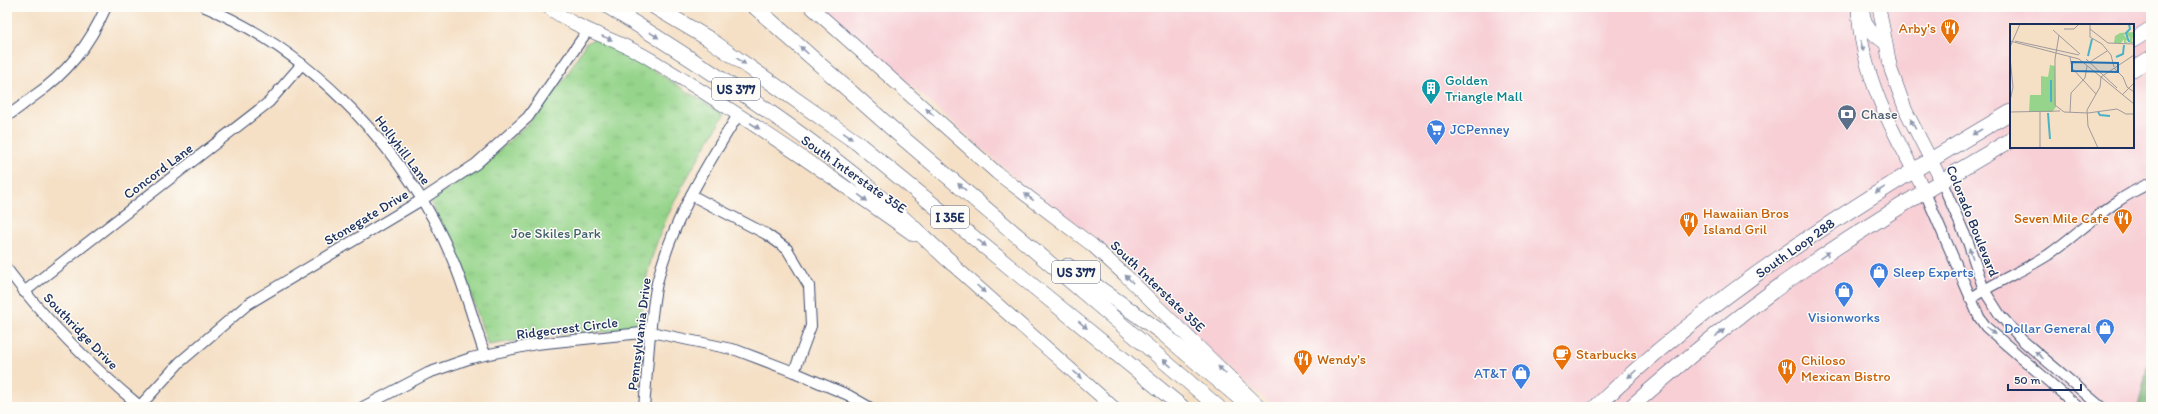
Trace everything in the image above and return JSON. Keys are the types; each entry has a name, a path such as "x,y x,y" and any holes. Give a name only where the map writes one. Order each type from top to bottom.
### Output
{"highway":[{"name":"US 377","path":"609,7 690,57 788,125 858,179 952,263"},
{"name":"I 35E","path":"655,7 709,39 856,142 1182,407"},
{"name":"I 35E","path":"755,7 897,133 1218,407"},
{"path":"2134,39 2151,29"},
{"path":"2134,67 2151,58"},
{"name":"South Loop 288","path":"1596,407 1661,348 1772,262 1913,169 2010,113"},
{"name":"South Loop 288","path":"1631,407 1689,356 1793,277 1924,190 2010,141"},
{"name":"US 377","path":"991,212 1161,332 1250,407"},
{"path":"1674,338 1689,356"},
{"path":"1661,348 1677,367"}],"main road":[{"name":"South Interstate 35E","path":"548,7 588,30 649,58 828,173 952,263 1113,407"},
{"name":"South Interstate 35E","path":"811,7 997,173 1092,245 1125,275 1260,407"},
{"path":"1858,7 1860,32 1867,66 1888,118 1924,190"},
{"path":"1863,7 1865,23 1874,36 1884,42"},
{"name":"Colorado Boulevard","path":"1880,7 1884,42 1891,70 1906,111 1941,180"}],"street":[{"path":"7,116 45,90 72,65 90,40 106,7"},
{"name":"Hollyhill Lane","path":"205,7 254,31 284,50 302,64 371,128 422,199 456,268 485,354"},
{"name":"Stonegate Drive","path":"140,407 180,362 248,304 422,199 476,164 528,117 588,30"},
{"name":"Concord Lane","path":"24,292 269,102 302,64"},
{"name":"Pennsylvania Drive","path":"644,407 657,284 665,256 678,220 691,194 708,162 738,115"},
{"name":"Colorado Boulevard","path":"1941,180 1968,242 1984,290 2000,315 2022,340 2101,407"},
{"path":"1970,299 2034,264 2060,246 2107,209 2136,189 2151,183"},
{"path":"1924,190 1940,223 1970,299 1986,327 2078,407"},
{"path":"691,194 766,234 787,249 809,286 811,326 794,372"},
{"name":"Southridge Drive","path":"7,269 24,292 78,352 140,407"},
{"name":"Ridgecrest Circle","path":"363,407 428,373 485,354 536,344 651,332 736,350 794,372 848,395 870,407"}],"shaded area":[{"name":"Golden Triangle Mall","path":"823,7 2151,7 2151,351 2138,407 1274,407 1216,357 1112,251 1014,177"}],"green space":[{"name":"Joe Skiles Park","path":"594,39 647,66 724,115 678,194 659,236 646,280 643,296 641,325 630,330 568,333 488,345 462,267 430,200 481,167 531,121 566,77 585,44"},
{"path":"2151,351 2151,407 2138,407"}],"place":[{"name":"Arby's","path":"1950,45"},
{"name":"Golden Triangle Mall","path":"1431,105"},
{"name":"Chase","path":"1847,131"},
{"name":"JCPenney","path":"1436,146"},
{"name":"Seven Mile Cafe","path":"2123,235"},
{"name":"Hawaiian Bros Island Gril","path":"1689,238"},
{"name":"Sleep Experts","path":"1879,289"},
{"name":"Visionworks","path":"1844,308"},
{"name":"Dollar General","path":"2105,345"},
{"name":"Starbucks","path":"1562,371"},
{"name":"Wendy's","path":"1303,376"},
{"name":"Chiloso Mexican Bistro","path":"1787,385"},
{"name":"AT&T","path":"1521,390"}]}
